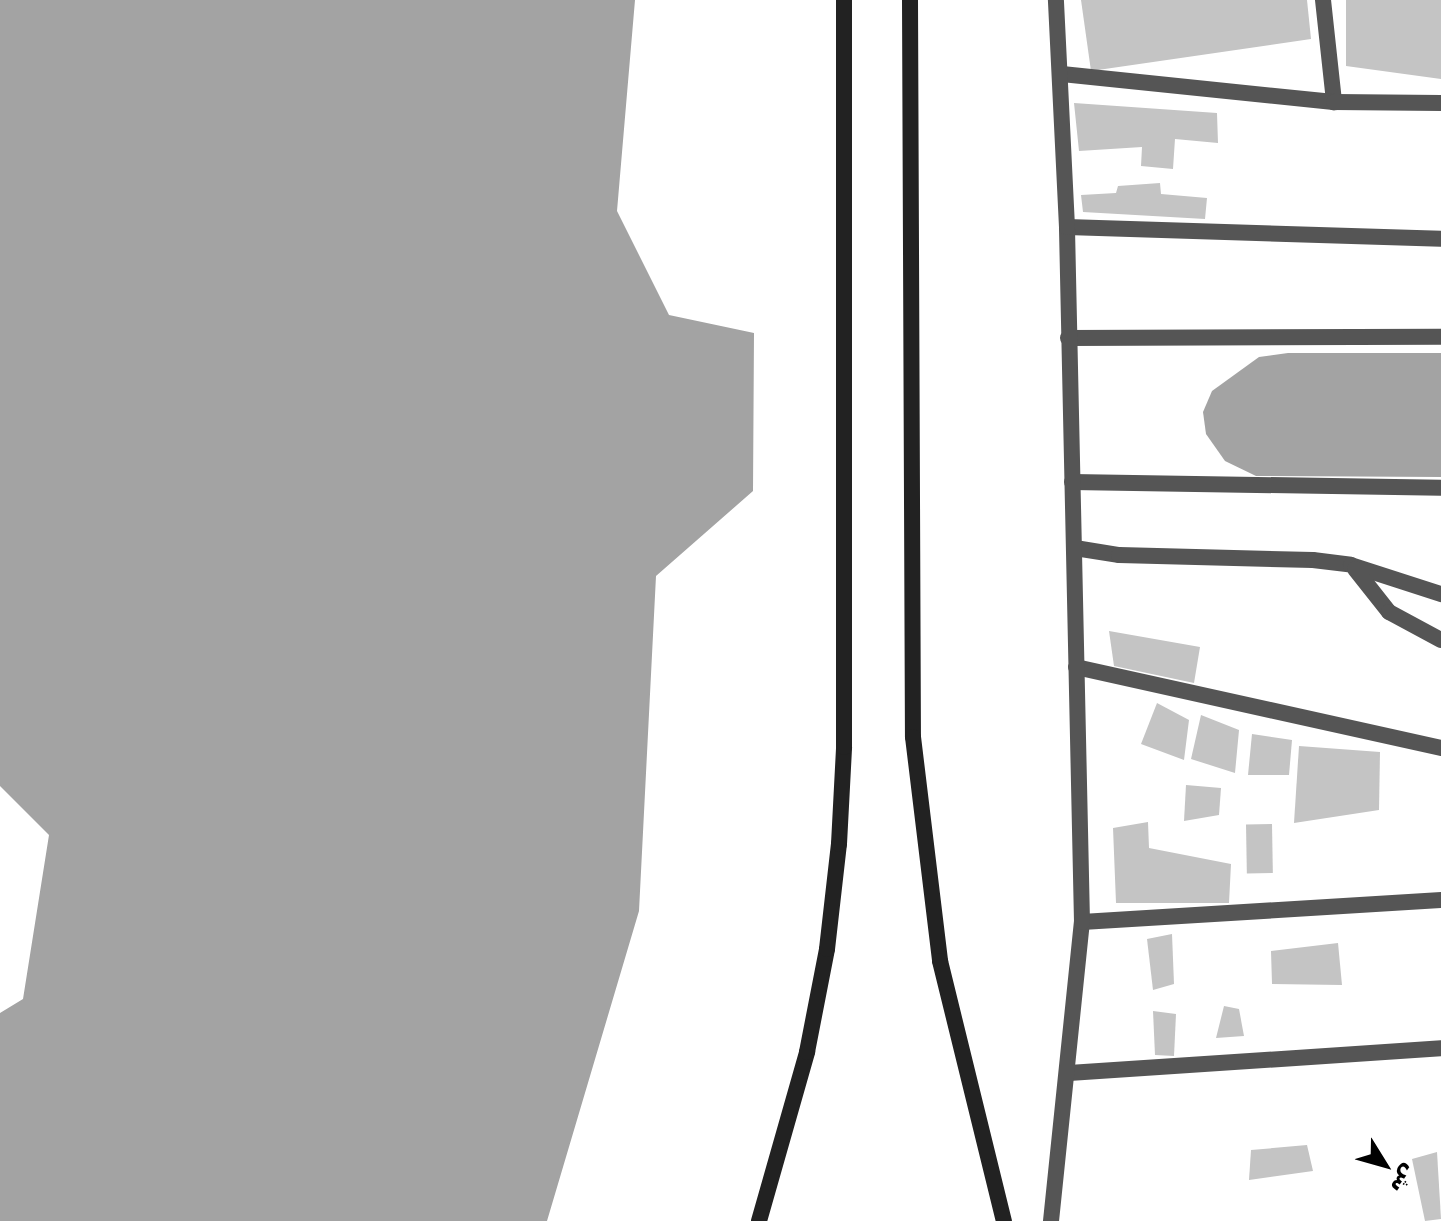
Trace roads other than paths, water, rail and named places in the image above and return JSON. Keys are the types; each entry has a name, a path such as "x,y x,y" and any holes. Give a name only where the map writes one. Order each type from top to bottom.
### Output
{"main road":[{"path":"759,1221 791,1119 827,949 839,844 843,627 844,0"},
{"path":"910,0 910,627 922,837 940,961 1004,1221"}],"street":[{"path":"1051,1221 1069,1073 1082,922 1067,227 1062,74 1056,0"},
{"path":"1323,0 1334,102"},
{"path":"1062,74 1334,102 1441,103"},
{"path":"1067,227 1441,239"},
{"path":"1068,338 1441,337"},
{"path":"1072,482 1441,488"},
{"path":"1075,548 1351,565 1441,594"},
{"path":"1351,565 1365,576 1389,612 1441,640"},
{"path":"1076,667 1441,748"},
{"path":"1082,922 1441,902"},
{"path":"1069,1073 1441,1048"}]}
